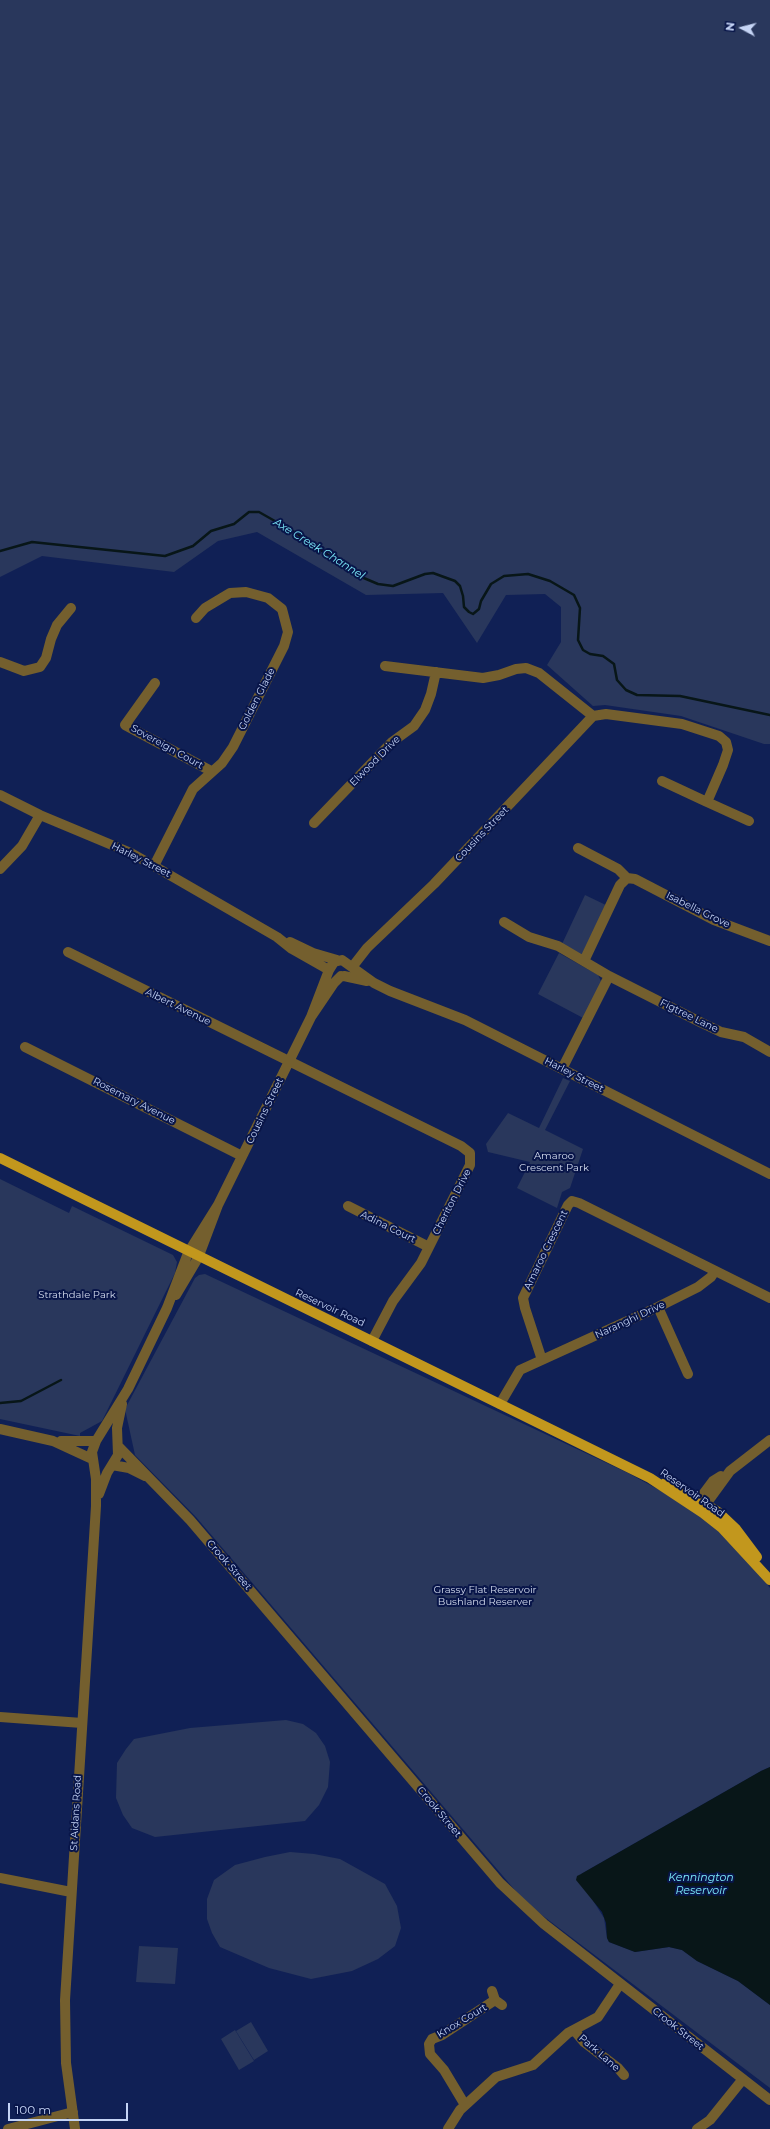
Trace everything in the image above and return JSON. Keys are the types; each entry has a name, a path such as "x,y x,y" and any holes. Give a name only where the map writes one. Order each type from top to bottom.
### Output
{"main road":[{"name":"Reservoir Road","path":"0,1158 198,1258 372,1341 701,1504 736,1529 770,1576"},
{"name":"Reservoir Road","path":"701,1504 770,1580"}],"street":[{"name":"Golden Glade","path":"154,866 193,789 222,762 233,747 284,646 288,632 282,609 268,598 246,592 230,593 205,608 196,618"},
{"path":"0,662 24,671 40,666 46,658 51,639 57,625 71,608"},
{"path":"385,666 483,678 498,675 516,668 526,668 539,673 593,716 606,714 682,724 719,736 726,742 728,750 707,802"},
{"name":"Elwood Drive","path":"314,823 392,742 414,726 425,710 431,694 436,672"},
{"name":"Sovereign Court","path":"155,683 125,725 211,771"},
{"name":"Cousins Street","path":"311,1017 334,983 353,967 367,948 434,884 593,716"},
{"path":"662,781 749,821"},
{"name":"Harley Street","path":"0,795 40,815 131,853 277,937 292,949 329,970 342,976 374,983"},
{"path":"0,869 22,846 40,815"},
{"name":"Isabella Grove","path":"578,848 618,869 626,878 635,878 714,920 770,941"},
{"path":"584,961 620,885 626,878"},
{"name":"Figtree Lane","path":"504,922 529,937 558,946 609,976 702,1023 721,1032 744,1037 770,1052"},
{"name":"Harley Street","path":"277,937 353,967 374,983 405,998 455,1015 770,1174"},
{"name":"Cousins Street","path":"167,1308 186,1281 198,1258 218,1205 311,1017 329,970 338,960 367,948"},
{"name":"Albert Avenue","path":"68,952 289,1062"},
{"path":"562,1069 609,976"},
{"name":"Rosemary Avenue","path":"25,1047 242,1156"},
{"name":"Cheriton Drive","path":"289,1062 461,1146 470,1153 470,1165 429,1247 416,1270 393,1301 372,1341"},
{"name":"Amaroo Crescent","path":"542,1360 523,1298 570,1202 580,1203 715,1271"},
{"name":"Cousins Street","path":"97,1441 128,1389 167,1308 188,1253 218,1205"},
{"name":"Adina Court","path":"348,1206 429,1247"},
{"path":"715,1271 770,1298"},
{"name":"Naranghi Drive","path":"500,1404 517,1373 698,1287 711,1277 715,1271"},
{"path":"658,1307 688,1374"},
{"name":"Cousins Street","path":"118,1445 118,1422 128,1389"},
{"path":"0,1429 53,1441 93,1460 100,1466 112,1466 118,1455 118,1445 109,1440 53,1441"},
{"path":"701,1504 713,1481 730,1471 770,1440"},
{"path":"93,1460 92,1452 97,1441"},
{"name":"Crook Street","path":"118,1445 190,1520 500,1884 544,1924 770,2100"},
{"name":"St Aidans Road","path":"74,2123 65,2046 66,1975 96,1506 96,1479 93,1460"},
{"name":"Crook Street","path":"112,1466 129,1468 150,1479"},
{"name":"St Aidans Road","path":"96,1506 104,1480 112,1466"},
{"path":"0,1718 82,1723"},
{"path":"0,1878 71,1892"},
{"path":"448,2129 465,2105 496,2077 534,2065 574,2030 601,2014 620,1984"},
{"name":"Knox Court","path":"465,2105 444,2070 430,2054 426,2040 496,1999"},
{"name":"Park Lane","path":"574,2030 584,2042 618,2068 625,2077"},
{"path":"697,2129 710,2120 743,2079"},
{"path":"8,2129 74,2123"}],"green space":[{"path":"0,0 770,0 770,744 764,744 681,716 605,705 593,706 547,665 561,642 561,607 545,594 506,595 477,643 443,593 366,595 257,532 218,541 174,572 42,556 0,577"},
{"path":"585,895 610,907 584,958 562,944"},
{"path":"559,953 598,975 601,981 602,985 585,1019 538,994"},
{"name":"Amaroo Crescent Park","path":"563,1078 570,1081 545,1130 583,1149 570,1188 562,1192 557,1208 517,1188 530,1162 488,1152 486,1144 508,1113 539,1128"},
{"name":"Strathdale Park","path":"0,1179 69,1213 72,1206 173,1255 177,1262 175,1273 102,1421 80,1433 80,1436 0,1419"},
{"name":"Grassy Flat Reservoir Bushland Reserver","path":"205,1274 628,1473 674,1498 715,1526 770,1588 770,1767 581,1874 592,1899 604,1918 609,1942 635,1952 669,1947 682,1950 697,1961 738,1981 770,2005 770,2088 526,1903 196,1517 135,1455 125,1409 195,1278 199,1275"},
{"path":"286,1720 303,1724 316,1733 325,1746 330,1762 328,1787 319,1805 305,1821 155,1837 132,1828 123,1815 116,1798 117,1763 134,1739 190,1728"},
{"path":"290,1852 314,1854 340,1859 385,1884 397,1906 401,1928 395,1946 378,1959 352,1971 311,1979 269,1968 220,1947 212,1933 207,1919 207,1899 214,1880 235,1865"},
{"path":"139,1946 178,1948 175,1984 136,1982"},
{"path":"251,2022 268,2051 254,2060 236,2031"},
{"path":"235,2030 254,2061 239,2070 221,2039"}],"water":[{"name":"Kennington Reservoir","path":"770,1767 770,2005 738,1981 697,1961 682,1950 669,1947 635,1952 609,1942 607,1938 606,1923 602,1912 576,1880 577,1876"}],"waterway":[{"name":"Axe Creek Channel","path":"0,551 32,542 165,556 193,546 211,531 234,524 249,512 259,512 296,533 359,576 378,584 393,586 425,574 433,573 455,581 460,586 464,607 473,614 479,609 481,601 491,584 504,576 528,574 550,581 574,595 580,608 578,640 583,650 590,654 603,656 614,664 617,680 626,690 637,695 680,696 770,715"},
{"path":"0,1403 21,1401 61,1380"}]}
